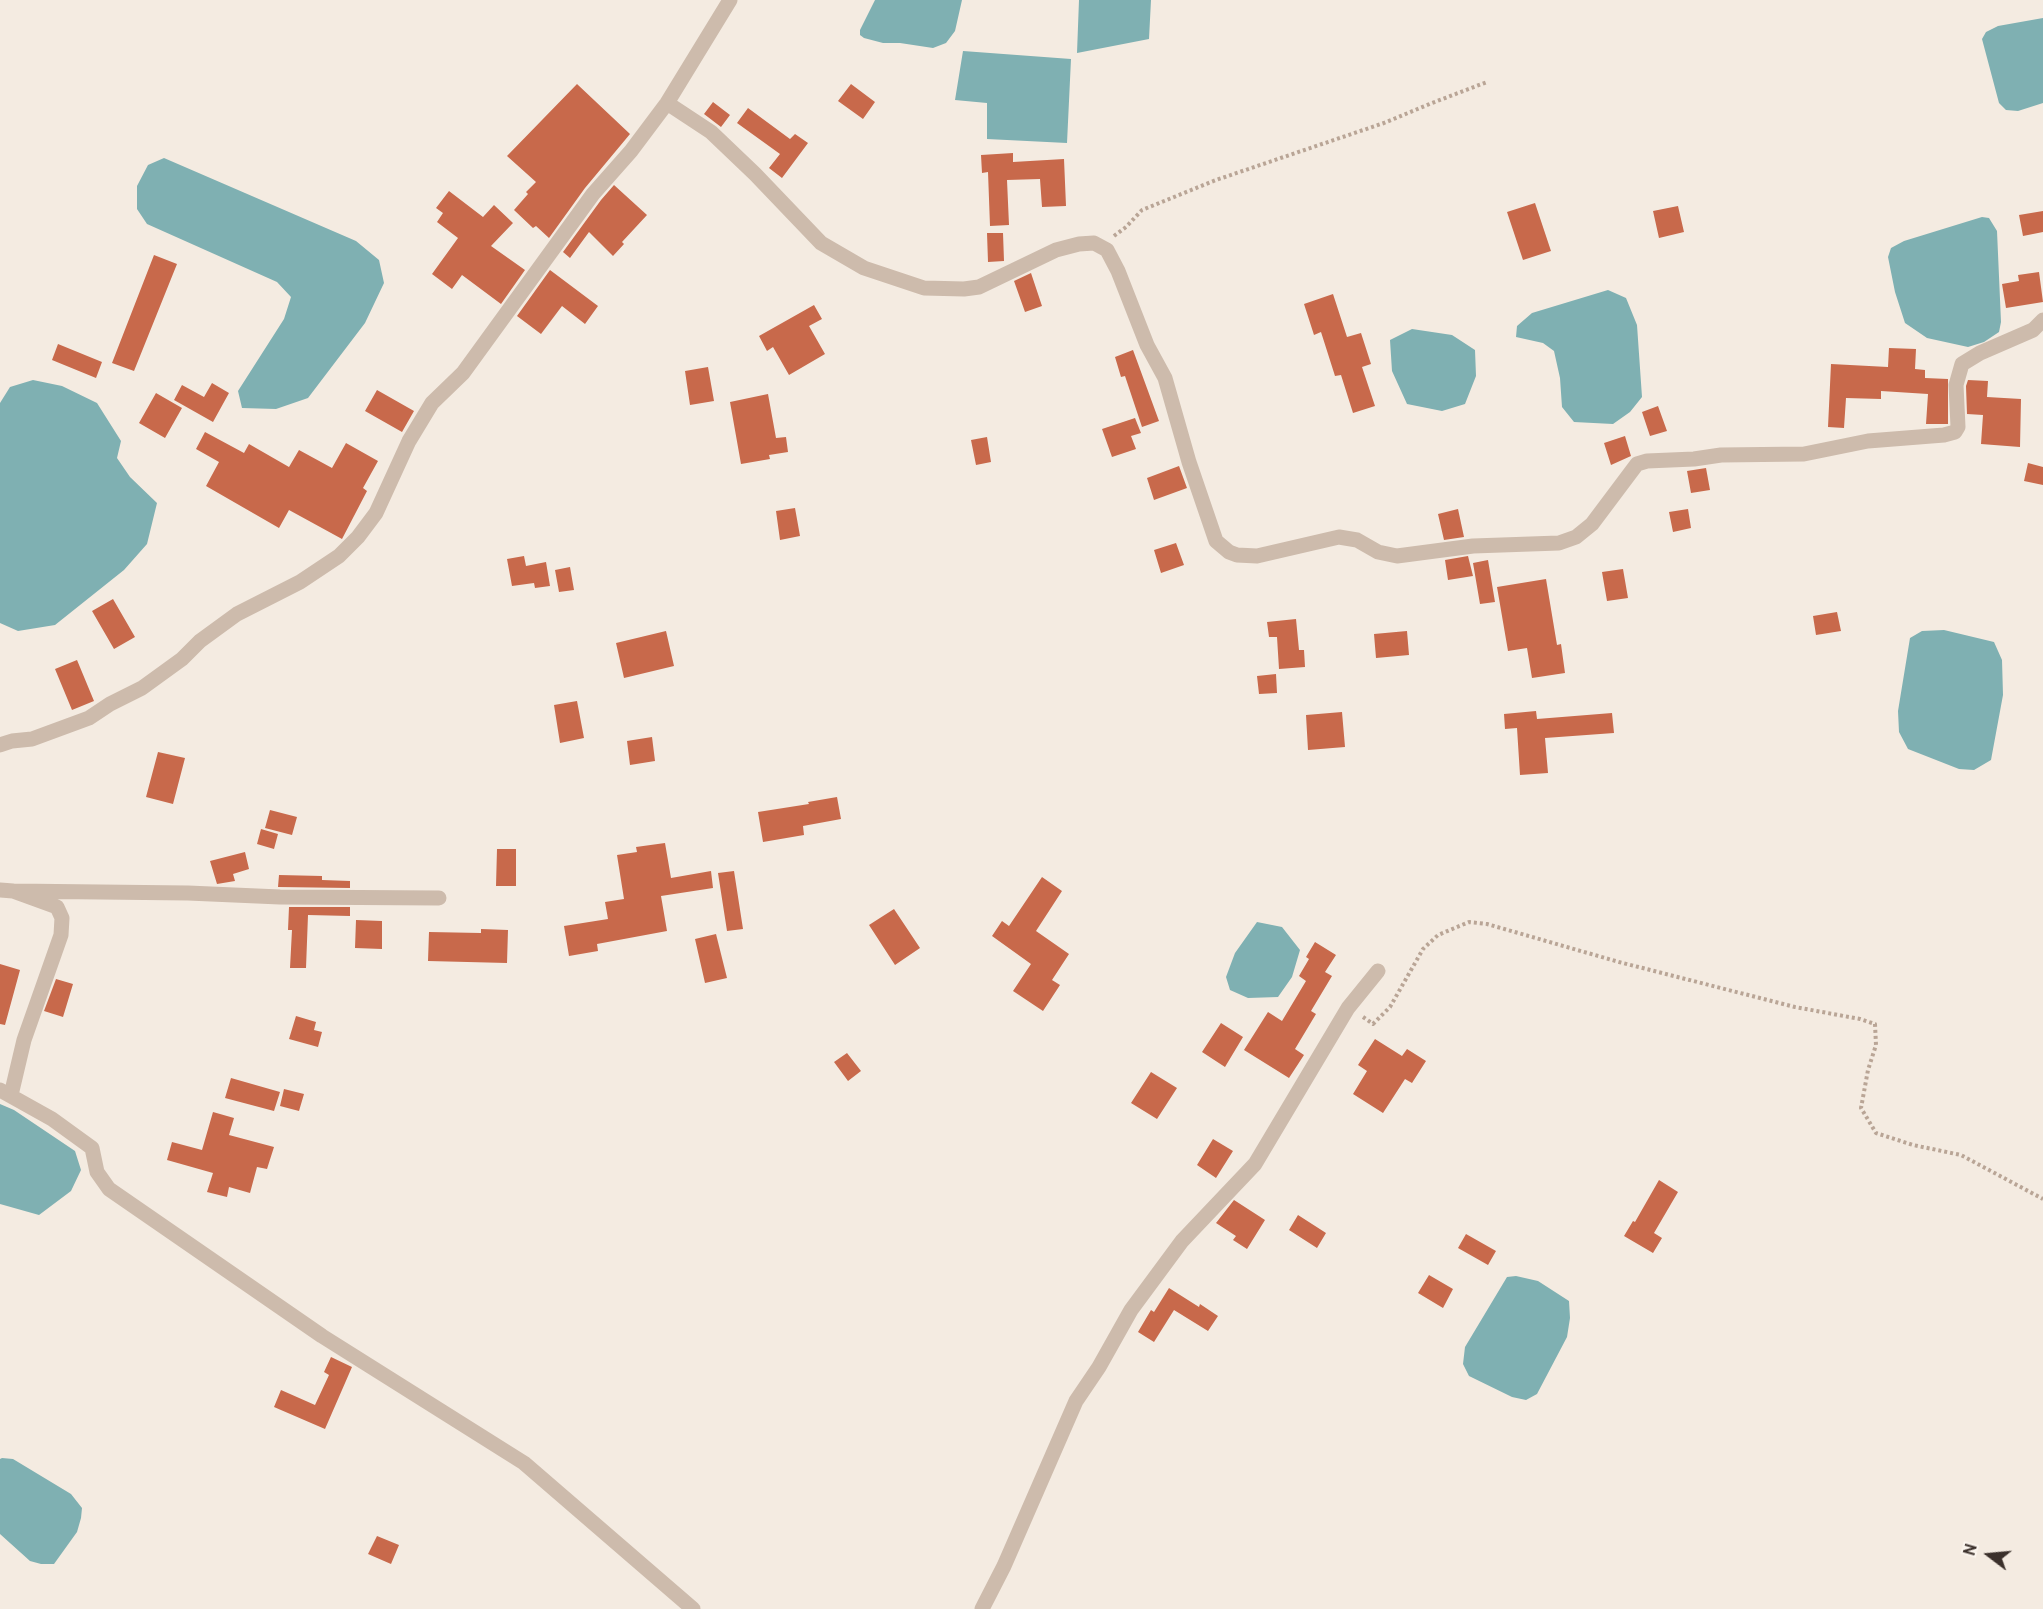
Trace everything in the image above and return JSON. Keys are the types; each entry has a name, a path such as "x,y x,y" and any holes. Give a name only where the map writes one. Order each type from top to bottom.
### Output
{"street":[{"path":"0,745 33,739 89,718 110,704 142,688 237,614 300,582 339,556 358,537 376,513 409,441 432,403 463,373 593,194 631,151 667,103 730,0"},
{"path":"667,103 711,132 821,243 846,259 875,272 924,288 964,289 979,287 1056,250 1078,244 1094,243 1107,250 1118,271 1147,345 1165,378 1192,472 1216,541 1229,552 1238,555 1257,556 1339,537 1356,540 1378,552 1397,556 1473,546 1559,543 1576,537 1592,524 1637,464 1647,461 1694,459 1721,455 1804,454 1868,441 1944,435 1955,432 1958,427 1956,385 1962,364 1980,353 2033,330 2043,320"},
{"path":"6,890 280,897 439,898"},
{"path":"6,890 57,908 62,918 61,935 6,1092 17,1101 52,1119 92,1148 97,1172 109,1189 322,1336 524,1463 693,1609"},
{"path":"982,1609 1009,1555 1076,1401 1099,1367 1131,1310 1182,1240 1255,1164 1348,1008 1378,971"}],"path":[{"path":"1094,243 1114,237 1142,210 1216,180 1384,123 1487,82"},
{"path":"1348,1008 1373,1024 1390,1007 1423,949 1438,935 1469,922 1487,924 1619,962 1795,1007 1860,1019 1875,1024 1876,1045 1868,1070 1861,1108 1876,1133 1913,1145 1961,1155 2043,1200"}],"water":[{"path":"875,0 962,0 955,31 946,43 933,48 883,43 860,35 860,30"},
{"path":"1079,0 1151,0 1149,39 1077,53"},
{"path":"2043,18 2043,103 2018,111 2006,110 1999,103 1982,39 1986,32 1998,26"},
{"path":"963,51 1071,59 1067,143 987,139 987,103 955,100"},
{"path":"164,158 356,241 379,260 384,283 365,323 308,398 276,409 242,408 238,391 284,319 291,297 277,282 147,224 137,209 137,186 148,165"},
{"path":"1982,217 1989,218 1997,231 2001,322 1999,332 1984,342 1968,347 1927,338 1905,323 1895,292 1888,257 1891,248 1904,241"},
{"path":"1608,290 1626,298 1637,325 1642,397 1630,412 1613,424 1574,422 1562,407 1560,378 1554,351 1543,343 1516,337 1517,326 1532,313"},
{"path":"1412,329 1452,335 1475,350 1476,376 1465,404 1442,411 1407,404 1392,371 1390,340"},
{"path":"33,380 62,386 97,403 121,441 117,458 130,477 157,503 147,544 124,570 55,625 18,631 0,623 0,403 10,387"},
{"path":"1944,630 1994,642 2002,660 2003,695 1991,760 1974,770 1959,769 1908,749 1899,732 1898,711 1910,638 1922,631"},
{"path":"1257,922 1282,927 1300,950 1292,977 1278,997 1248,998 1230,990 1226,977 1235,953"},
{"path":"0,1104 14,1110 75,1151 81,1170 71,1191 39,1215 0,1204"},
{"path":"1516,1276 1538,1281 1569,1301 1570,1318 1567,1337 1537,1394 1526,1400 1512,1397 1469,1376 1463,1364 1465,1347 1507,1277"},
{"path":"0,1459 13,1459 71,1494 82,1508 77,1532 54,1564 30,1561 0,1534"}],"building":[{"path":"577,84 630,134 585,188 549,238 536,226 533,228 514,210 536,182 507,156"},
{"path":"851,84 875,102 863,119 838,101"},
{"path":"713,102 730,115 721,127 704,114"},
{"path":"748,108 790,139 795,134 808,143 782,178 769,168 780,154 737,123"},
{"path":"1013,153 1013,162 1064,159 1066,206 1042,207 1040,179 1007,180 1009,225 990,226 988,172 982,173 981,155"},
{"path":"614,185 647,215 622,242 624,244 613,256 589,232 570,258 563,252"},
{"path":"449,191 483,217 494,205 513,223 491,246 525,270 501,304 462,275 452,289 432,274 458,238 437,222 443,213 436,208"},
{"path":"1535,203 1551,251 1523,260 1507,212"},
{"path":"1678,206 1684,232 1659,238 1653,211"},
{"path":"2043,211 2043,232 2023,236 2019,215"},
{"path":"987,233 1003,233 1004,261 988,262"},
{"path":"154,255 177,264 134,371 112,363"},
{"path":"550,270 598,306 585,324 562,306 541,334 517,316"},
{"path":"2039,272 2043,302 2006,308 2002,284 2019,281 2018,275"},
{"path":"1031,273 1042,306 1025,312 1014,281"},
{"path":"1333,294 1347,337 1361,333 1371,364 1362,367 1375,406 1353,413 1341,375 1335,376 1321,332 1314,335 1304,304"},
{"path":"814,305 822,319 809,326 825,354 789,375 773,347 767,351 759,336"},
{"path":"58,344 102,362 96,378 52,360"},
{"path":"1889,348 1916,349 1915,369 1925,370 1925,378 1948,379 1948,424 1926,424 1928,394 1881,391 1881,399 1846,398 1844,428 1828,427 1831,364 1888,367"},
{"path":"1133,350 1159,421 1142,427 1125,376 1121,377 1115,357"},
{"path":"708,367 714,401 690,405 685,371"},
{"path":"1968,380 1988,381 1987,397 2021,399 2020,447 1981,444 1983,415 1967,414 1966,386"},
{"path":"212,383 229,393 213,422 174,400 182,385 204,397"},
{"path":"377,390 414,411 402,432 365,411"},
{"path":"156,393 182,408 165,438 139,423"},
{"path":"768,394 776,438 786,437 788,452 769,455 770,459 741,464 730,402"},
{"path":"1658,406 1667,431 1650,436 1642,412"},
{"path":"1135,418 1141,433 1131,436 1136,449 1112,457 1102,429"},
{"path":"205,432 244,453 249,444 289,467 299,450 332,468 346,443 378,461 363,488 367,491 342,539 289,510 279,528 206,486 219,462 196,449"},
{"path":"1625,436 1631,456 1611,465 1604,443"},
{"path":"987,437 991,462 976,465 971,440"},
{"path":"2028,463 2043,467 2043,485 2024,481"},
{"path":"1179,466 1187,488 1154,500 1147,478"},
{"path":"1706,468 1710,490 1691,493 1687,471"},
{"path":"795,508 800,536 780,540 776,511"},
{"path":"1458,509 1464,537 1444,540 1438,514"},
{"path":"1688,509 1691,528 1673,532 1669,512"},
{"path":"1176,543 1184,565 1161,573 1154,550"},
{"path":"524,556 526,566 546,562 550,586 535,588 534,583 512,586 507,559"},
{"path":"1468,556 1473,576 1448,580 1445,560"},
{"path":"1488,560 1495,602 1480,604 1473,563"},
{"path":"570,567 574,590 559,592 555,570"},
{"path":"1623,569 1628,598 1607,601 1602,572"},
{"path":"1546,579 1557,645 1561,644 1565,673 1532,678 1527,648 1508,651 1497,587"},
{"path":"113,599 135,637 114,649 92,611"},
{"path":"1837,612 1841,631 1816,635 1813,616"},
{"path":"1296,619 1299,650 1304,650 1305,667 1279,669 1277,637 1269,637 1267,622"},
{"path":"666,631 674,666 624,678 616,643"},
{"path":"1407,631 1409,655 1376,658 1374,634"},
{"path":"77,660 94,701 72,710 55,669"},
{"path":"1276,674 1277,693 1259,694 1257,676"},
{"path":"577,701 584,738 560,743 554,705"},
{"path":"1536,711 1537,719 1612,713 1614,733 1545,738 1548,773 1520,775 1517,728 1505,729 1504,714"},
{"path":"1342,712 1345,747 1308,750 1306,715"},
{"path":"652,737 655,761 630,765 627,741"},
{"path":"158,752 185,758 173,804 146,797"},
{"path":"837,797 841,819 803,826 804,835 763,842 758,812"},
{"path":"270,810 297,817 292,835 265,828"},
{"path":"261,829 278,834 274,849 257,844"},
{"path":"665,843 671,878 711,871 713,888 661,896 667,931 597,944 598,951 569,956 564,926 608,919 605,902 624,899 617,855 637,852 636,847"},
{"path":"497,849 516,849 516,886 496,886"},
{"path":"245,852 249,869 233,874 235,881 217,884 210,861"},
{"path":"734,871 743,929 727,931 718,873"},
{"path":"279,875 322,876 322,880 350,881 350,888 278,887"},
{"path":"1042,877 1062,891 1036,931 1069,954 1052,980 1060,985 1043,1011 1013,991 1031,964 992,936 1002,921 1009,926"},
{"path":"289,907 350,907 350,916 308,915 306,968 290,968 292,930 288,930"},
{"path":"894,909 920,948 895,965 869,925"},
{"path":"356,920 382,921 382,949 355,948"},
{"path":"481,929 508,930 507,963 428,961 429,932 481,933"},
{"path":"716,934 727,978 705,983 695,939"},
{"path":"1315,942 1336,955 1325,972 1332,976 1311,1011 1316,1014 1295,1049 1304,1055 1289,1078 1244,1050 1268,1012 1282,1021 1306,981 1299,976 1309,959 1306,957"},
{"path":"0,964 20,970 5,1025 0,1024"},
{"path":"56,979 73,984 63,1017 44,1011"},
{"path":"296,1016 316,1022 314,1030 322,1032 318,1047 289,1039"},
{"path":"1221,1023 1243,1037 1225,1067 1202,1052"},
{"path":"1375,1039 1402,1056 1407,1049 1426,1061 1412,1083 1405,1079 1383,1113 1353,1094 1367,1071 1358,1065"},
{"path":"847,1053 861,1071 848,1081 834,1062"},
{"path":"1151,1072 1177,1088 1157,1119 1131,1103"},
{"path":"231,1078 280,1092 274,1111 225,1098"},
{"path":"284,1089 304,1094 299,1111 280,1106"},
{"path":"213,1112 234,1118 229,1135 274,1147 267,1169 257,1167 250,1193 229,1187 227,1197 207,1192 213,1173 167,1160 172,1142 202,1150"},
{"path":"1213,1139 1233,1151 1216,1178 1197,1165"},
{"path":"1659,1180 1678,1192 1654,1233 1662,1238 1653,1253 1624,1236 1633,1221 1635,1222"},
{"path":"1234,1200 1265,1220 1247,1249 1233,1240 1236,1236 1216,1223"},
{"path":"1298,1215 1326,1233 1317,1248 1289,1230"},
{"path":"1466,1234 1496,1251 1488,1265 1458,1248"},
{"path":"1429,1275 1453,1289 1443,1308 1418,1293"},
{"path":"1169,1288 1218,1316 1208,1331 1174,1310 1154,1342 1138,1332 1151,1310 1154,1312"},
{"path":"331,1357 352,1367 325,1429 274,1407 281,1390 315,1405 329,1375 324,1372"},
{"path":"377,1536 399,1545 391,1564 368,1554"}]}
